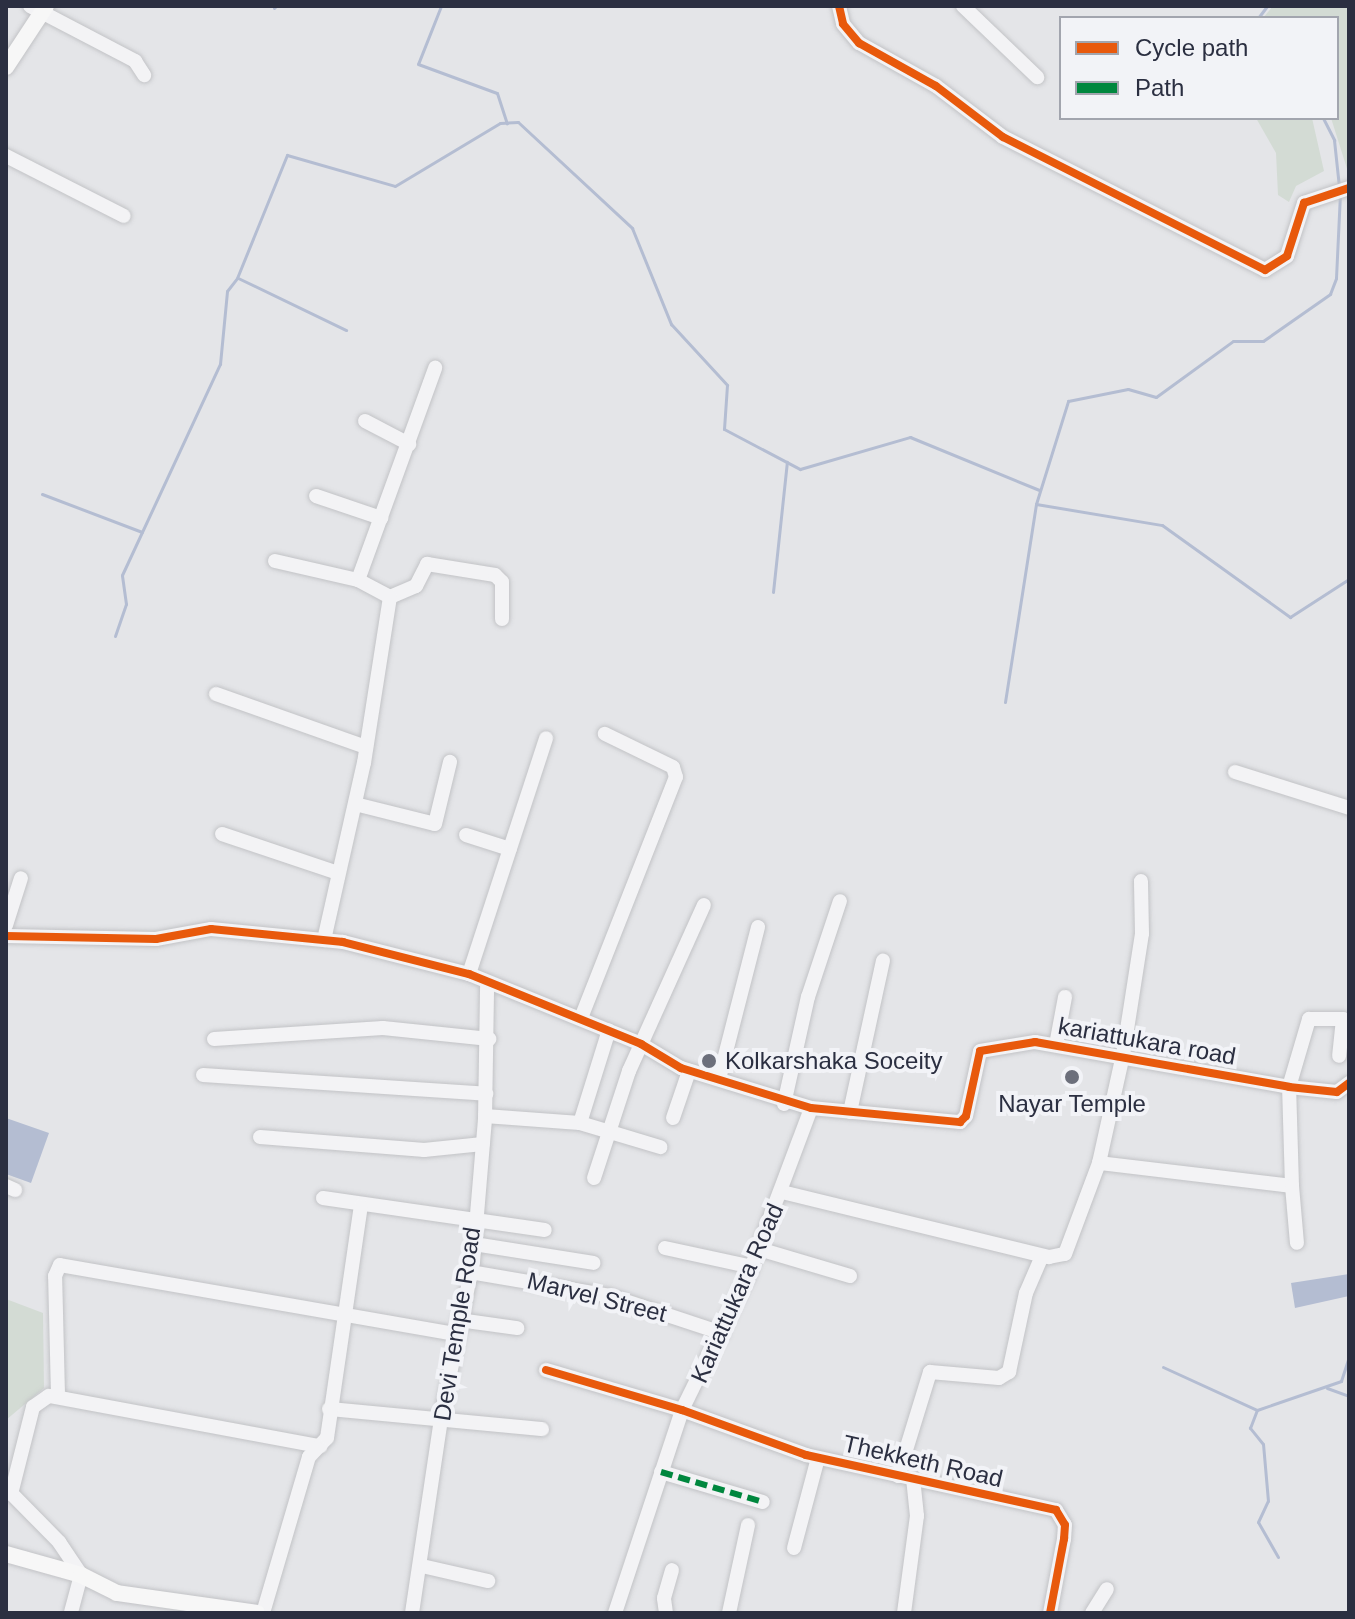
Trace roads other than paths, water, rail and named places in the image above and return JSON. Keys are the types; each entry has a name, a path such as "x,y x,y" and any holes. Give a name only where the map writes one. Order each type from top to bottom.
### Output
{"main road":[{"path":"6,67 39,8"},
{"path":"6,1554 81,1575 117,1593 155,1602 260,1613"}],"street":[{"path":"839,6 843,24 859,43 936,86 1003,137 1265,270 1274,269 1292,247 1301,207 1343,188"},
{"path":"963,6 1037,77"},
{"path":"39,8 135,61 144,75"},
{"path":"6,156 124,216"},
{"path":"358,580 435,368"},
{"path":"365,421 409,444"},
{"path":"316,496 381,518"},
{"path":"275,561 358,580 390,597"},
{"path":"390,597 416,586 427,564 495,575 502,582 502,619"},
{"path":"324,940 366,747 390,597"},
{"path":"216,694 366,747"},
{"path":"581,1018 676,777 673,767 605,734"},
{"path":"469,974 546,738"},
{"path":"355,804 435,824 450,762"},
{"path":"1235,772 1349,808"},
{"path":"222,834 338,873"},
{"path":"466,835 510,849"},
{"path":"6,925 21,878"},
{"path":"782,1192 1058,1258 1072,1245 1099,1163 1123,1055 1142,934 1141,881"},
{"path":"784,1104 808,997 840,901"},
{"path":"594,1178 641,1044 704,905"},
{"path":"719,1079 758,927"},
{"name":"kariattukara road","path":"6,936 141,940 211,929 324,940 469,974 487,985 581,1018 641,1044 689,1071 784,1104 811,1108 960,1122 966,1116 980,1051 1035,1042 1123,1055 1289,1087 1337,1092 1349,1083"},
{"path":"850,1112 883,961"},
{"name":"Devi Temple Road","path":"412,1613 422,1566 441,1418 474,1244 489,1039 487,985"},
{"path":"1056,1045 1065,997"},
{"path":"1297,1243 1289,1087 1309,1019 1343,1019 1339,1056"},
{"path":"214,1039 383,1028 489,1039"},
{"path":"580,1123 609,1030"},
{"path":"673,1118 689,1071"},
{"path":"203,1075 486,1094"},
{"name":"Kariattukara Road","path":"615,1613 682,1410 752,1267 811,1108"},
{"path":"485,1116 580,1123 660,1147"},
{"path":"260,1137 424,1150 483,1144"},
{"path":"1099,1163 1292,1186"},
{"path":"323,1198 361,1206 545,1230"},
{"path":"260,1613 309,1457 327,1438 361,1206"},
{"path":"474,1244 594,1263"},
{"path":"665,1248 752,1267"},
{"path":"759,1249 850,1276"},
{"path":"904,1613 917,1516 906,1478 930,1372 999,1378 1009,1372 1026,1293 1042,1256"},
{"path":"58,1395 55,1276 60,1265 344,1313 457,1327 517,1328"},
{"name":"Marvel Street","path":"470,1272 523,1277 610,1296 722,1333"},
{"name":"Thekketh Road","path":"551,1370 682,1410 818,1458 1056,1510 1065,1525 1050,1613"},
{"path":"71,1613 81,1575 59,1542 8,1491 33,1407 42,1397 58,1395 320,1446"},
{"path":"329,1409 542,1429"},
{"path":"794,1548 818,1458"},
{"path":"661,1472 763,1502"},
{"path":"729,1613 748,1525"},
{"path":"422,1566 488,1581"},
{"path":"666,1613 664,1598 672,1570"},
{"path":"1092,1613 1107,1589"}],"water":[{"path":"6,1118 49,1133 31,1183 6,1174"},
{"path":"1349,1274 1349,1296 1295,1308 1291,1283"}],"waterway":[{"path":"441,6 418,64 497,93 507,123"},
{"path":"1260,16 1267,6"},
{"path":"1324,120 1334,140 1339,187"},
{"path":"115,636 126,604 122,575 220,364 227,291 237,278 287,155 395,186 500,123 518,122 632,228 671,324 727,385 724,429 800,469 910,437 1039,490"},
{"path":"1005,702 1036,504 1068,401 1128,389 1156,397 1233,341 1263,341 1330,294 1336,278 1340,194"},
{"path":"238,278 346,330"},
{"path":"773,592 787,462"},
{"path":"42,494 142,532"},
{"path":"1036,504 1162,525 1290,617 1349,579"},
{"path":"1278,1557 1258,1522 1268,1501 1263,1444 1250,1428 1257,1410 1341,1381 1349,1357"},
{"path":"1163,1367 1257,1410"},
{"path":"1327,1388 1349,1396"}],"place":[{"name":"Kolkarshaka Soceity","path":"709,1061"},
{"name":"Nayar Temple","path":"1072,1077"}]}
